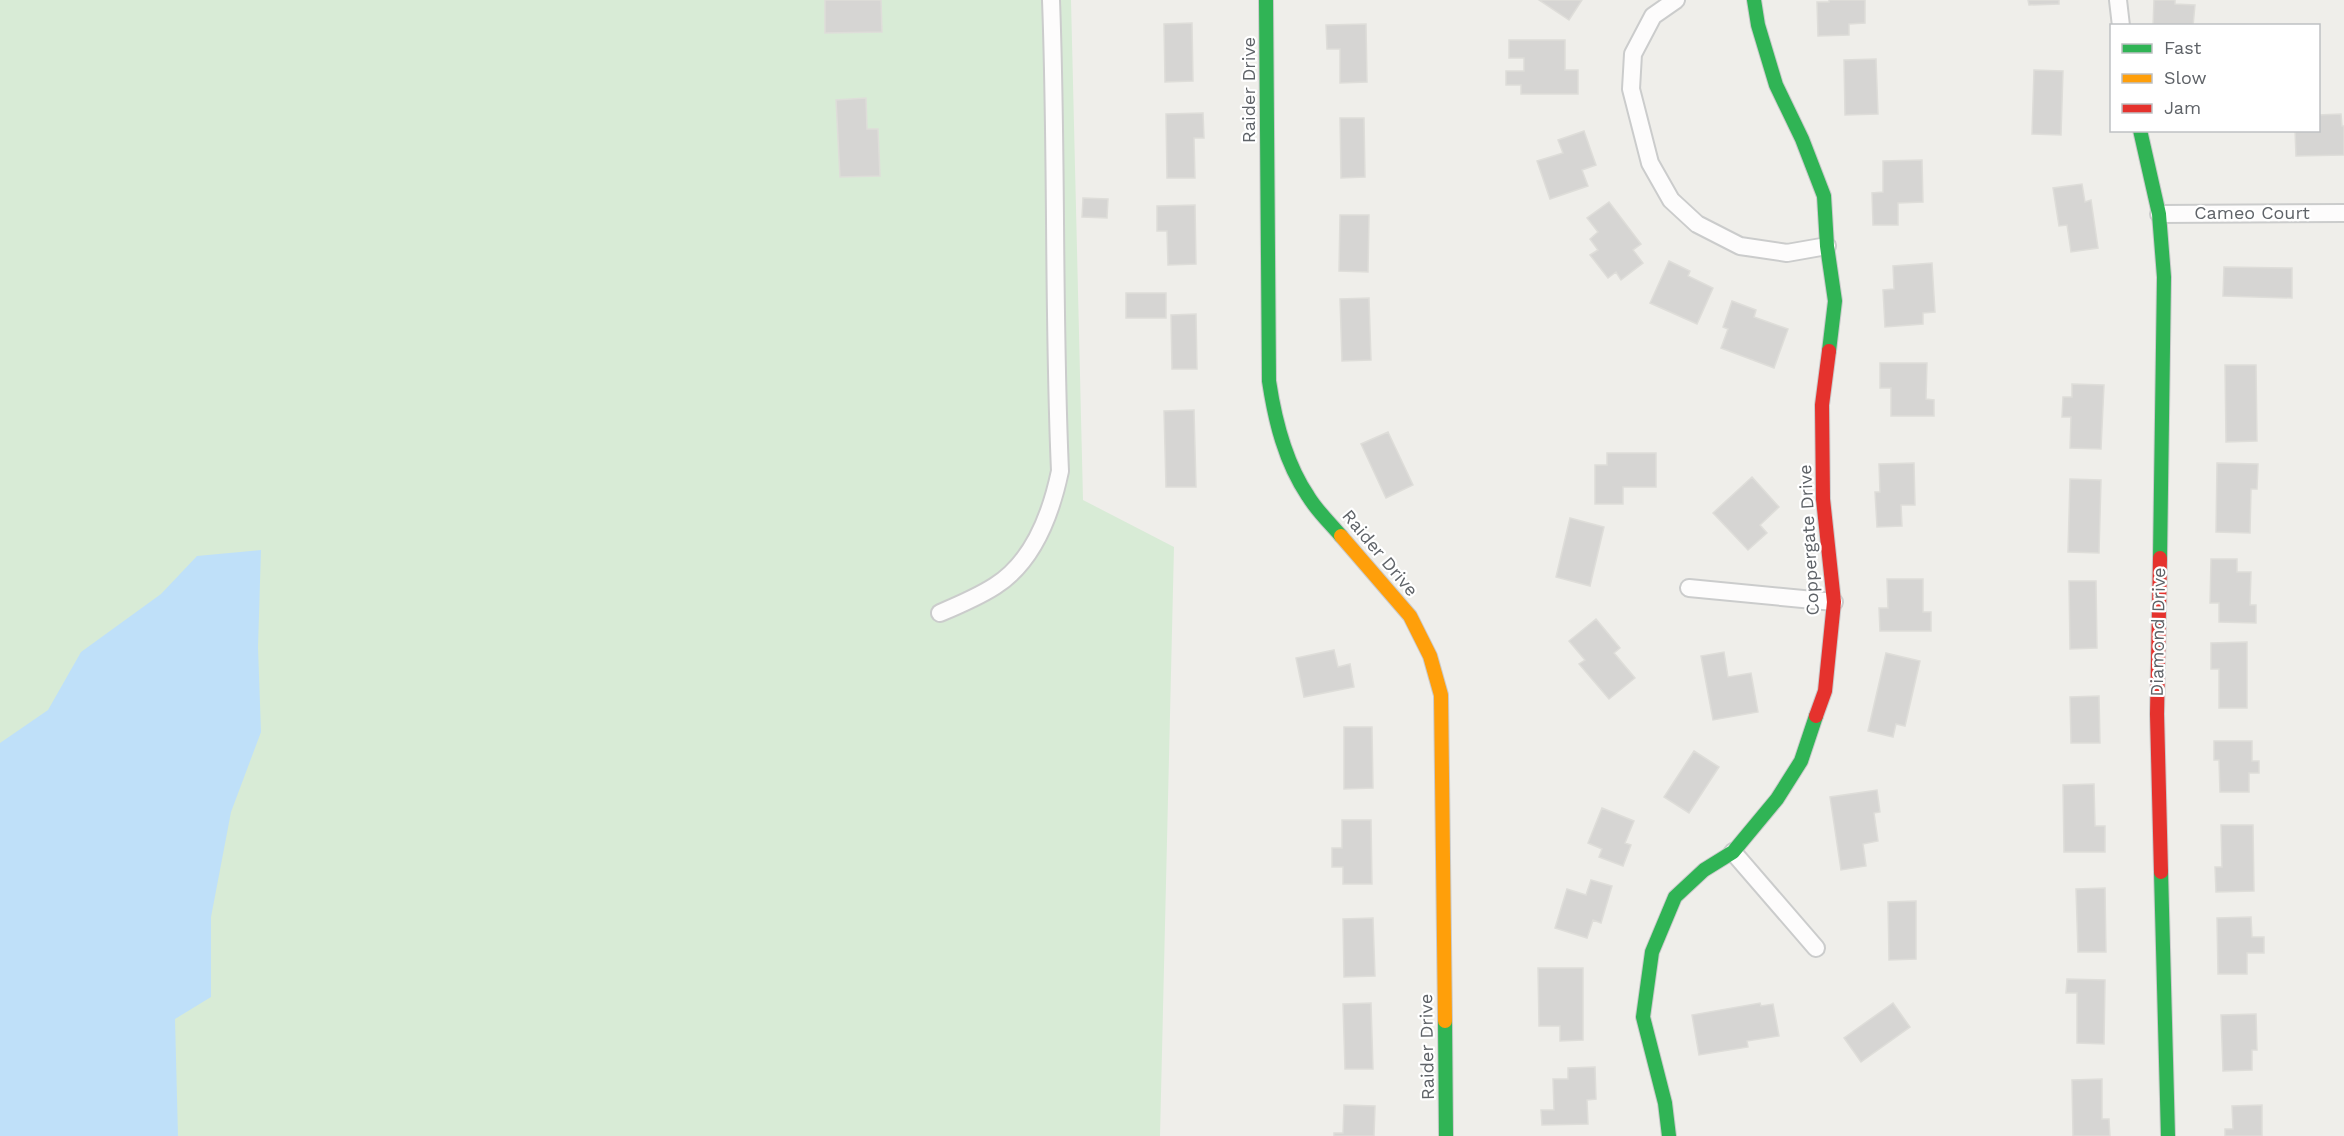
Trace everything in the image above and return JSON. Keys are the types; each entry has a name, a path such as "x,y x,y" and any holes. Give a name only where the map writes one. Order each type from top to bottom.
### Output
{"street":[{"path":"940,613 997,585 1034,546 1055,495 1060,471 1051,0"},
{"name":"Raider Drive","path":"1266,0 1269,381 1274,417 1287,455 1308,497 1410,616 1430,656 1441,695 1446,1136"},
{"path":"1676,0 1653,16 1633,54 1631,89 1650,163 1671,200 1697,224 1740,246 1787,253 1827,246"},
{"name":"Coppergate Drive","path":"1669,1136 1665,1103 1643,1017 1652,952 1675,897 1704,870 1733,852 1777,799 1801,761 1825,691 1834,602 1822,499 1822,405 1835,301 1827,246 1824,196 1802,139 1776,84 1758,25 1754,0"},
{"path":"2118,0 2121,24"},
{"name":"Diamond Drive","path":"2140,132 2160,214 2164,276 2157,714 2168,1136"},
{"name":"Cameo Court","path":"2160,214 2344,213"},
{"path":"1689,588 1834,602"},
{"path":"1733,852 1816,948"}],"green space":[{"path":"0,0 1071,0 1083,500 1174,547 1160,1136 0,1136"}],"water":[{"path":"261,550 258,647 261,732 231,812 211,917 211,997 175,1019 178,1136 0,1136 0,743 48,710 81,652 161,594 197,556"}],"building":[{"path":"825,0 881,0 882,32 825,33"},
{"path":"1539,0 1582,0 1569,20"},
{"path":"1829,0 1865,0 1865,23 1849,24 1849,35 1818,36 1817,2 1829,2"},
{"path":"2028,0 2059,0 2059,4 2029,5"},
{"path":"2154,0 2175,0 2175,4 2195,5 2193,24 2153,24"},
{"path":"1192,23 1193,81 1165,82 1164,24"},
{"path":"1366,24 1367,82 1340,83 1340,49 1327,49 1326,25"},
{"path":"1509,40 1565,40 1565,70 1578,70 1578,94 1521,94 1521,85 1506,85 1506,71 1524,71 1524,58 1509,58"},
{"path":"1876,59 1878,114 1845,115 1844,60"},
{"path":"2034,70 2063,71 2061,135 2032,134"},
{"path":"866,98 867,129 878,129 880,176 840,177 836,100"},
{"path":"1203,113 1204,138 1194,138 1195,178 1167,178 1166,114"},
{"path":"2341,114 2342,126 2344,126 2344,155 2296,156 2295,132 2320,132 2320,115"},
{"path":"1340,118 1364,118 1365,177 1341,178"},
{"path":"1584,131 1596,165 1582,170 1588,186 1550,199 1537,161 1563,153 1558,140"},
{"path":"1922,160 1923,202 1898,203 1898,225 1873,225 1872,193 1883,192 1883,161"},
{"path":"2082,184 2085,202 2091,200 2098,248 2071,252 2067,225 2059,226 2053,188"},
{"path":"1083,198 1108,199 1107,218 1082,217"},
{"path":"1609,202 1641,244 1633,250 1643,263 1621,280 1616,272 1608,278 1590,255 1598,250 1590,239 1598,232 1587,218"},
{"path":"1195,205 1196,264 1168,265 1167,231 1157,231 1157,206"},
{"path":"1340,215 1369,215 1368,272 1339,271"},
{"path":"1669,261 1690,271 1688,276 1713,288 1697,324 1650,303"},
{"path":"1932,263 1935,312 1923,313 1923,324 1885,327 1883,290 1894,289 1893,266"},
{"path":"2224,267 2292,268 2292,298 2223,296"},
{"path":"1126,293 1166,293 1166,318 1126,318"},
{"path":"1369,298 1371,360 1342,361 1340,299"},
{"path":"1732,301 1756,310 1754,317 1788,329 1774,368 1721,348 1728,329 1723,327"},
{"path":"1196,314 1197,369 1172,369 1171,315"},
{"path":"1880,363 1927,363 1926,399 1934,400 1934,416 1891,416 1891,388 1880,388"},
{"path":"2225,365 2256,365 2257,441 2226,442"},
{"path":"2072,384 2104,385 2101,449 2070,448 2071,417 2062,417 2063,397 2072,397"},
{"path":"1194,410 1196,487 1166,487 1164,411"},
{"path":"1388,432 1413,485 1386,498 1361,444"},
{"path":"1607,453 1656,453 1656,487 1623,487 1623,504 1595,504 1595,465 1607,465"},
{"path":"1914,463 1915,505 1901,505 1902,526 1877,527 1875,492 1880,492 1879,464"},
{"path":"2217,463 2258,464 2257,489 2251,489 2250,533 2216,532"},
{"path":"1752,477 1779,507 1760,525 1767,533 1748,550 1713,513"},
{"path":"2070,479 2101,480 2099,553 2068,552"},
{"path":"1570,518 1604,527 1590,586 1556,577"},
{"path":"2211,559 2237,559 2237,572 2251,572 2250,605 2256,605 2256,623 2219,622 2219,603 2210,603"},
{"path":"1887,579 1923,579 1923,612 1931,612 1931,631 1880,631 1879,608 1888,608"},
{"path":"2069,581 2096,581 2097,648 2070,649"},
{"path":"1596,619 1620,648 1614,653 1635,678 1609,699 1579,664 1585,660 1569,641"},
{"path":"2247,642 2247,708 2219,708 2219,669 2211,669 2211,643"},
{"path":"1334,650 1338,667 1350,664 1354,687 1304,697 1296,658"},
{"path":"1724,652 1728,677 1751,673 1758,712 1713,720 1701,656"},
{"path":"1886,653 1920,661 1905,726 1896,724 1893,737 1868,731"},
{"path":"2099,696 2100,743 2071,743 2070,697"},
{"path":"1344,727 1372,727 1373,788 1344,789"},
{"path":"2214,741 2252,741 2252,761 2259,761 2259,773 2249,773 2249,792 2220,792 2219,760 2214,760"},
{"path":"1694,751 1719,767 1689,813 1664,797"},
{"path":"2094,784 2095,826 2105,826 2105,852 2064,852 2063,785"},
{"path":"1877,790 1880,812 1874,813 1878,841 1863,844 1866,866 1841,870 1830,797"},
{"path":"1602,808 1634,821 1625,843 1631,845 1623,866 1599,857 1602,849 1588,843"},
{"path":"1342,820 1371,820 1372,884 1343,884 1343,867 1332,867 1332,848 1342,848"},
{"path":"2221,825 2253,825 2254,891 2216,892 2215,867 2222,867"},
{"path":"1591,880 1612,886 1601,923 1593,920 1587,938 1555,928 1567,889 1586,895"},
{"path":"2105,888 2106,952 2078,952 2076,889"},
{"path":"1916,901 1916,959 1889,960 1888,902"},
{"path":"2251,917 2252,937 2264,937 2264,953 2247,953 2247,974 2218,974 2217,918"},
{"path":"1373,918 1375,976 1344,977 1343,919"},
{"path":"1538,968 1583,968 1583,1040 1560,1041 1560,1026 1539,1026"},
{"path":"2067,979 2105,980 2104,1044 2077,1043 2077,993 2066,993"},
{"path":"1371,1003 1373,1069 1345,1069 1343,1004"},
{"path":"1760,1003 1761,1006 1773,1004 1779,1036 1747,1041 1748,1047 1699,1055 1692,1015"},
{"path":"1893,1003 1910,1027 1861,1062 1844,1038"},
{"path":"2256,1014 2257,1050 2252,1050 2252,1070 2223,1071 2221,1015"},
{"path":"1595,1067 1596,1099 1587,1100 1588,1124 1542,1125 1541,1110 1554,1110 1553,1079 1568,1079 1568,1068"},
{"path":"2102,1079 2102,1119 2109,1119 2110,1136 2073,1136 2072,1080"},
{"path":"1344,1105 1375,1106 1374,1136 1334,1136 1334,1133 1343,1133"},
{"path":"2262,1105 2262,1136 2225,1136 2225,1129 2233,1129 2232,1106"}],"traffic: fast":[{"path":"1266,0 1269,381 1278,426 1293,469 1319,512 1341,536"},
{"path":"1754,0 1758,25 1776,85 1802,139 1824,196 1827,246 1835,301 1829,351"},
{"path":"2140,132 2159,214 2164,277 2160,558"},
{"path":"1669,1136 1665,1103 1643,1017 1652,952 1675,897 1704,870 1733,852 1777,799 1801,761 1816,716"},
{"path":"2161,872 2168,1136"},
{"path":"1445,1021 1446,1136"}],"traffic: slow":[{"path":"1341,536 1410,616 1430,656 1441,695 1445,1021"}],"traffic: jam":[{"path":"1816,716 1825,691 1834,602 1823,499 1822,405 1829,351"},
{"path":"2160,558 2157,714 2161,872"}]}
